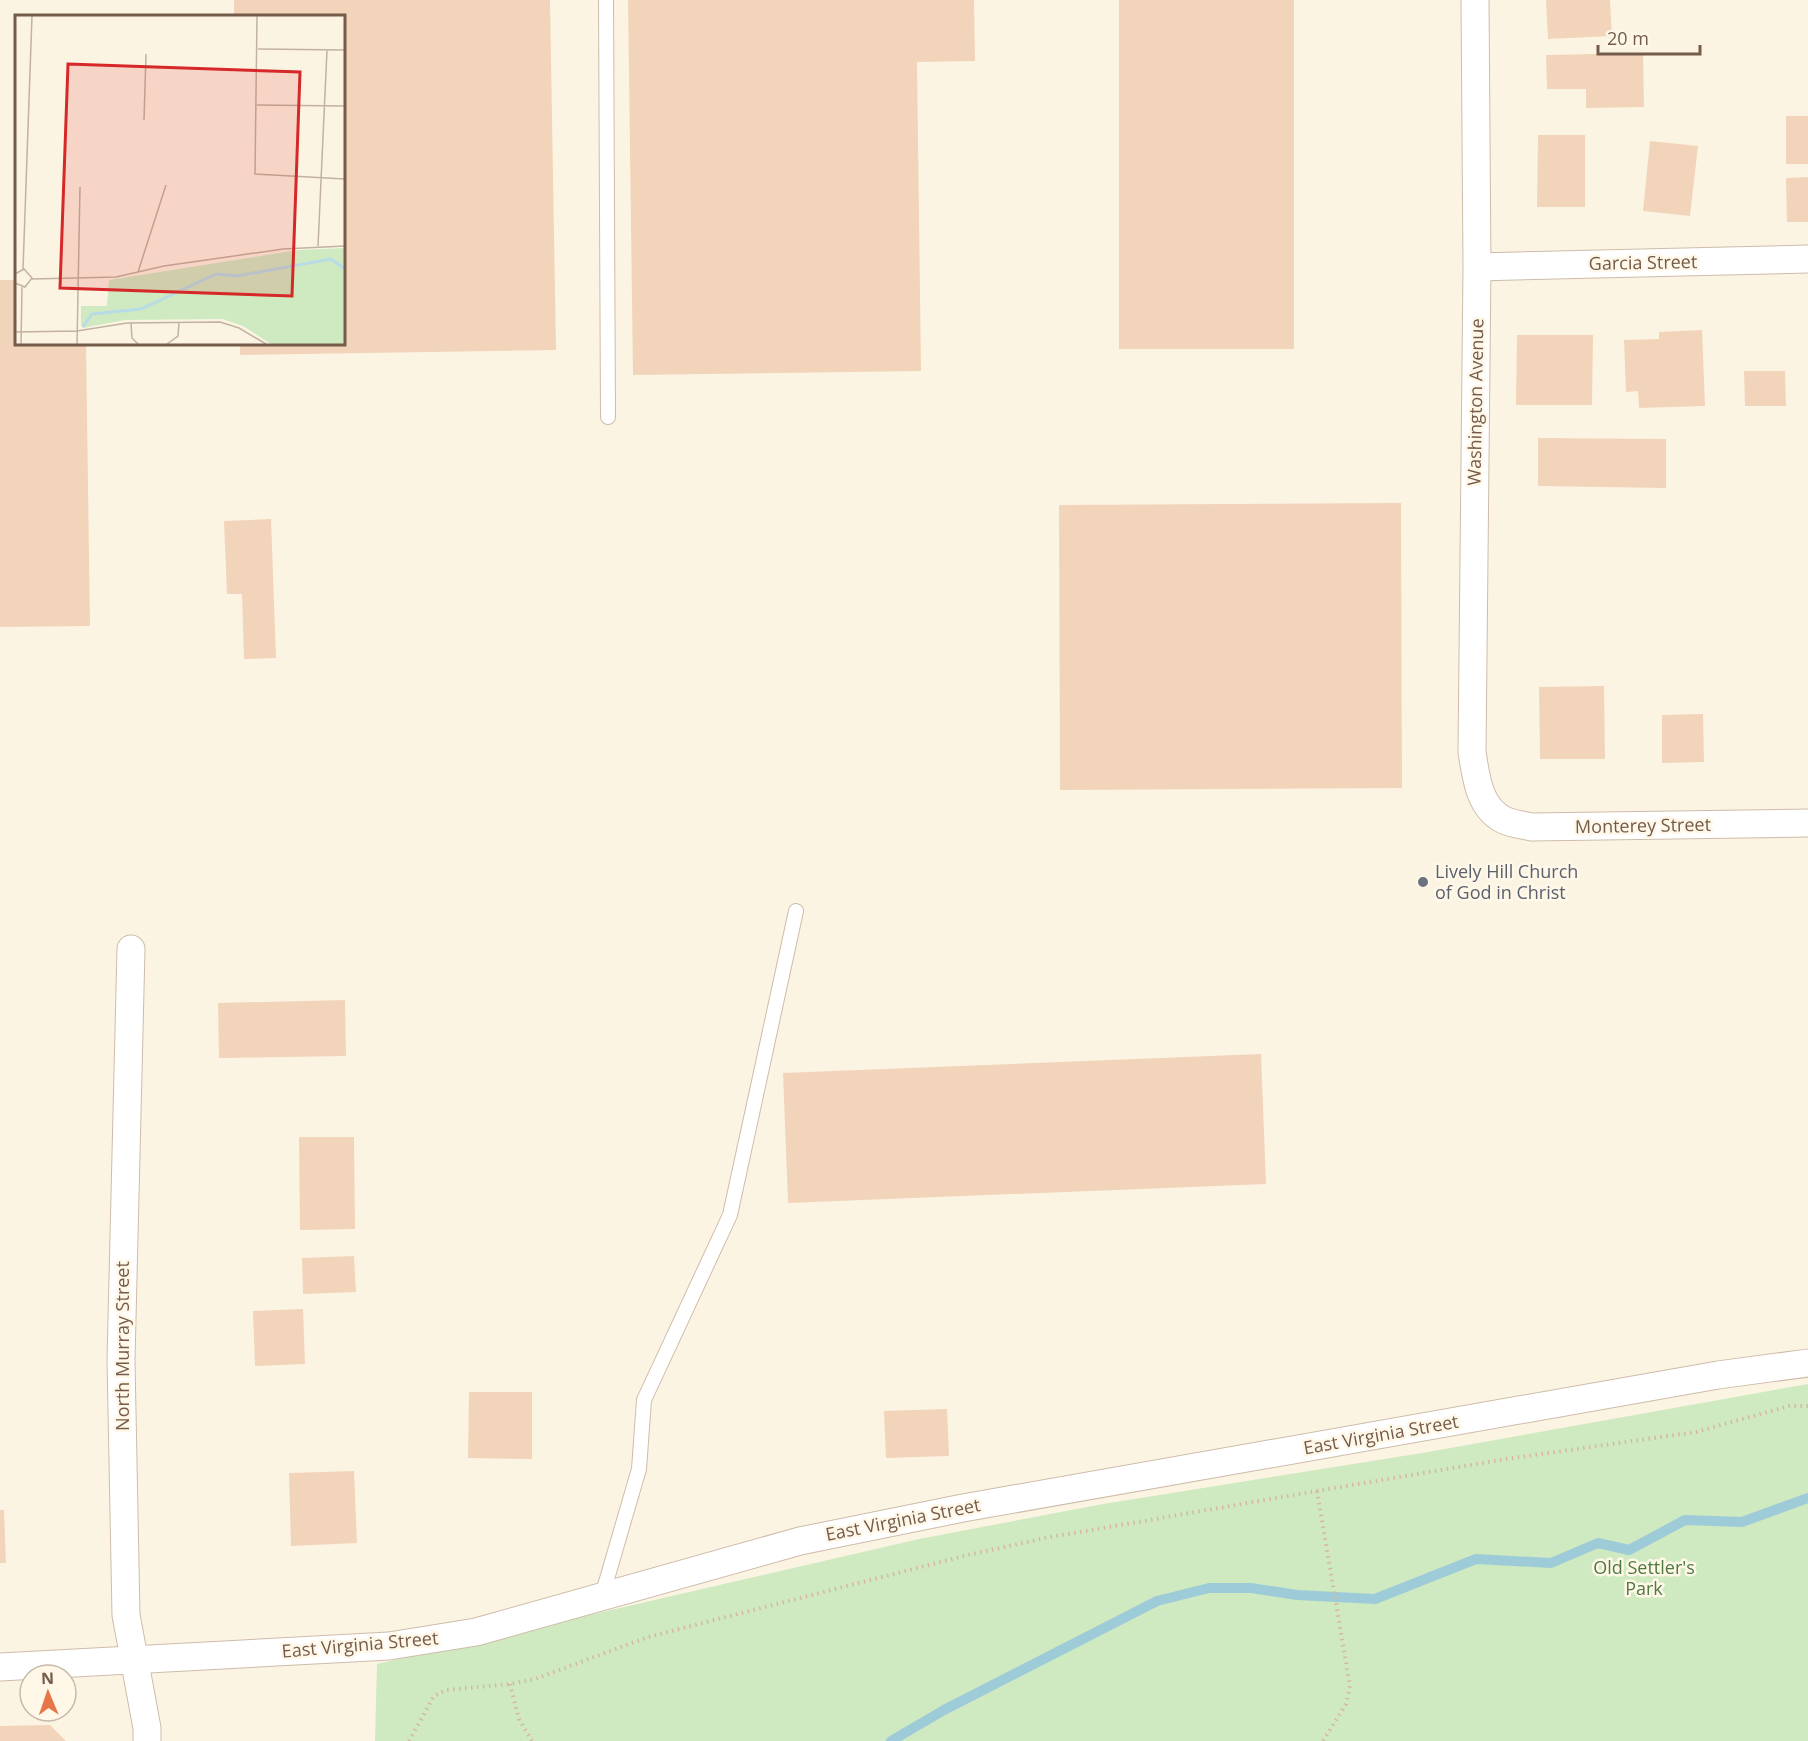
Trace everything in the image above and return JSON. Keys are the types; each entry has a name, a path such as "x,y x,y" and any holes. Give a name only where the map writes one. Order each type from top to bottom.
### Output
{"street":[{"name":"Washington Avenue","path":"1474,0 1477,267 1472,752 1476,780 1485,803"},
{"name":"Garcia Street","path":"1477,267 1808,259"},
{"name":"Monterey Street","path":"1485,803 1503,820 1532,827 1808,823"},
{"name":"North Murray Street","path":"130,949 122,1360 126,1615 147,1728 147,1741"},
{"name":"East Virginia Street","path":"0,1667 412,1643 476,1632 800,1540 952,1510 1718,1375 1808,1364"}],"lane":[{"path":"606,0 608,417"},
{"path":"602,1596 639,1469 644,1400 730,1215 796,911"}],"path":[{"path":"409,1741 434,1696 446,1690 510,1684 535,1679 648,1637 968,1555 1045,1538 1506,1459 1686,1434 1789,1406 1808,1406"},
{"path":"1317,1491 1350,1686 1346,1704 1323,1741"},
{"path":"510,1684 519,1719 532,1741"}],"green space":[{"name":"Old Settler's Park","path":"1808,1384 1808,1741 375,1741 377,1664 919,1539 1103,1504 1422,1453"}],"building":[{"path":"234,0 550,0 556,350 240,355 240,345 345,345 345,15 234,15"},
{"path":"628,0 974,0 975,61 917,62 921,371 633,375"},
{"path":"1119,0 1294,0 1294,349 1119,349"},
{"path":"1546,0 1610,0 1612,36 1548,39"},
{"path":"1643,53 1644,107 1586,108 1586,89 1547,89 1546,55"},
{"path":"1786,116 1808,116 1808,164 1786,164"},
{"path":"1538,135 1585,135 1585,207 1537,207"},
{"path":"1650,141 1698,146 1690,216 1643,211"},
{"path":"1808,177 1808,222 1787,222 1786,178"},
{"path":"0,280 15,280 15,345 86,345 90,626 0,627"},
{"path":"1702,330 1705,406 1639,408 1638,391 1626,392 1624,340 1659,339 1659,332"},
{"path":"1517,335 1593,335 1592,405 1516,405"},
{"path":"1744,371 1785,371 1786,406 1745,406"},
{"path":"1538,438 1666,439 1666,488 1538,486"},
{"path":"1401,503 1402,788 1060,790 1059,505"},
{"path":"271,519 276,658 244,659 242,594 227,594 224,521"},
{"path":"1604,686 1605,759 1540,759 1539,687"},
{"path":"1703,714 1704,762 1662,763 1662,715"},
{"path":"345,1000 346,1056 219,1058 218,1003"},
{"path":"1261,1054 1266,1184 788,1203 783,1073"},
{"path":"299,1137 354,1137 355,1229 300,1230"},
{"path":"354,1256 356,1292 303,1294 302,1258"},
{"path":"303,1309 305,1364 255,1366 253,1311"},
{"path":"469,1392 532,1392 532,1459 468,1458"},
{"path":"947,1409 949,1456 886,1458 884,1411"},
{"path":"354,1471 357,1543 291,1546 289,1473"},
{"path":"0,1510 4,1510 6,1563 0,1563"},
{"path":"50,1725 66,1741 0,1741 0,1726"}],"waterway":[{"path":"891,1741 944,1710 1157,1601 1209,1588 1251,1588 1297,1595 1375,1599 1476,1559 1551,1563 1598,1543 1629,1550 1685,1520 1742,1522 1808,1498"}],"place":[{"name":"Lively Hill Church of God in Christ","path":"1423,882"}]}
